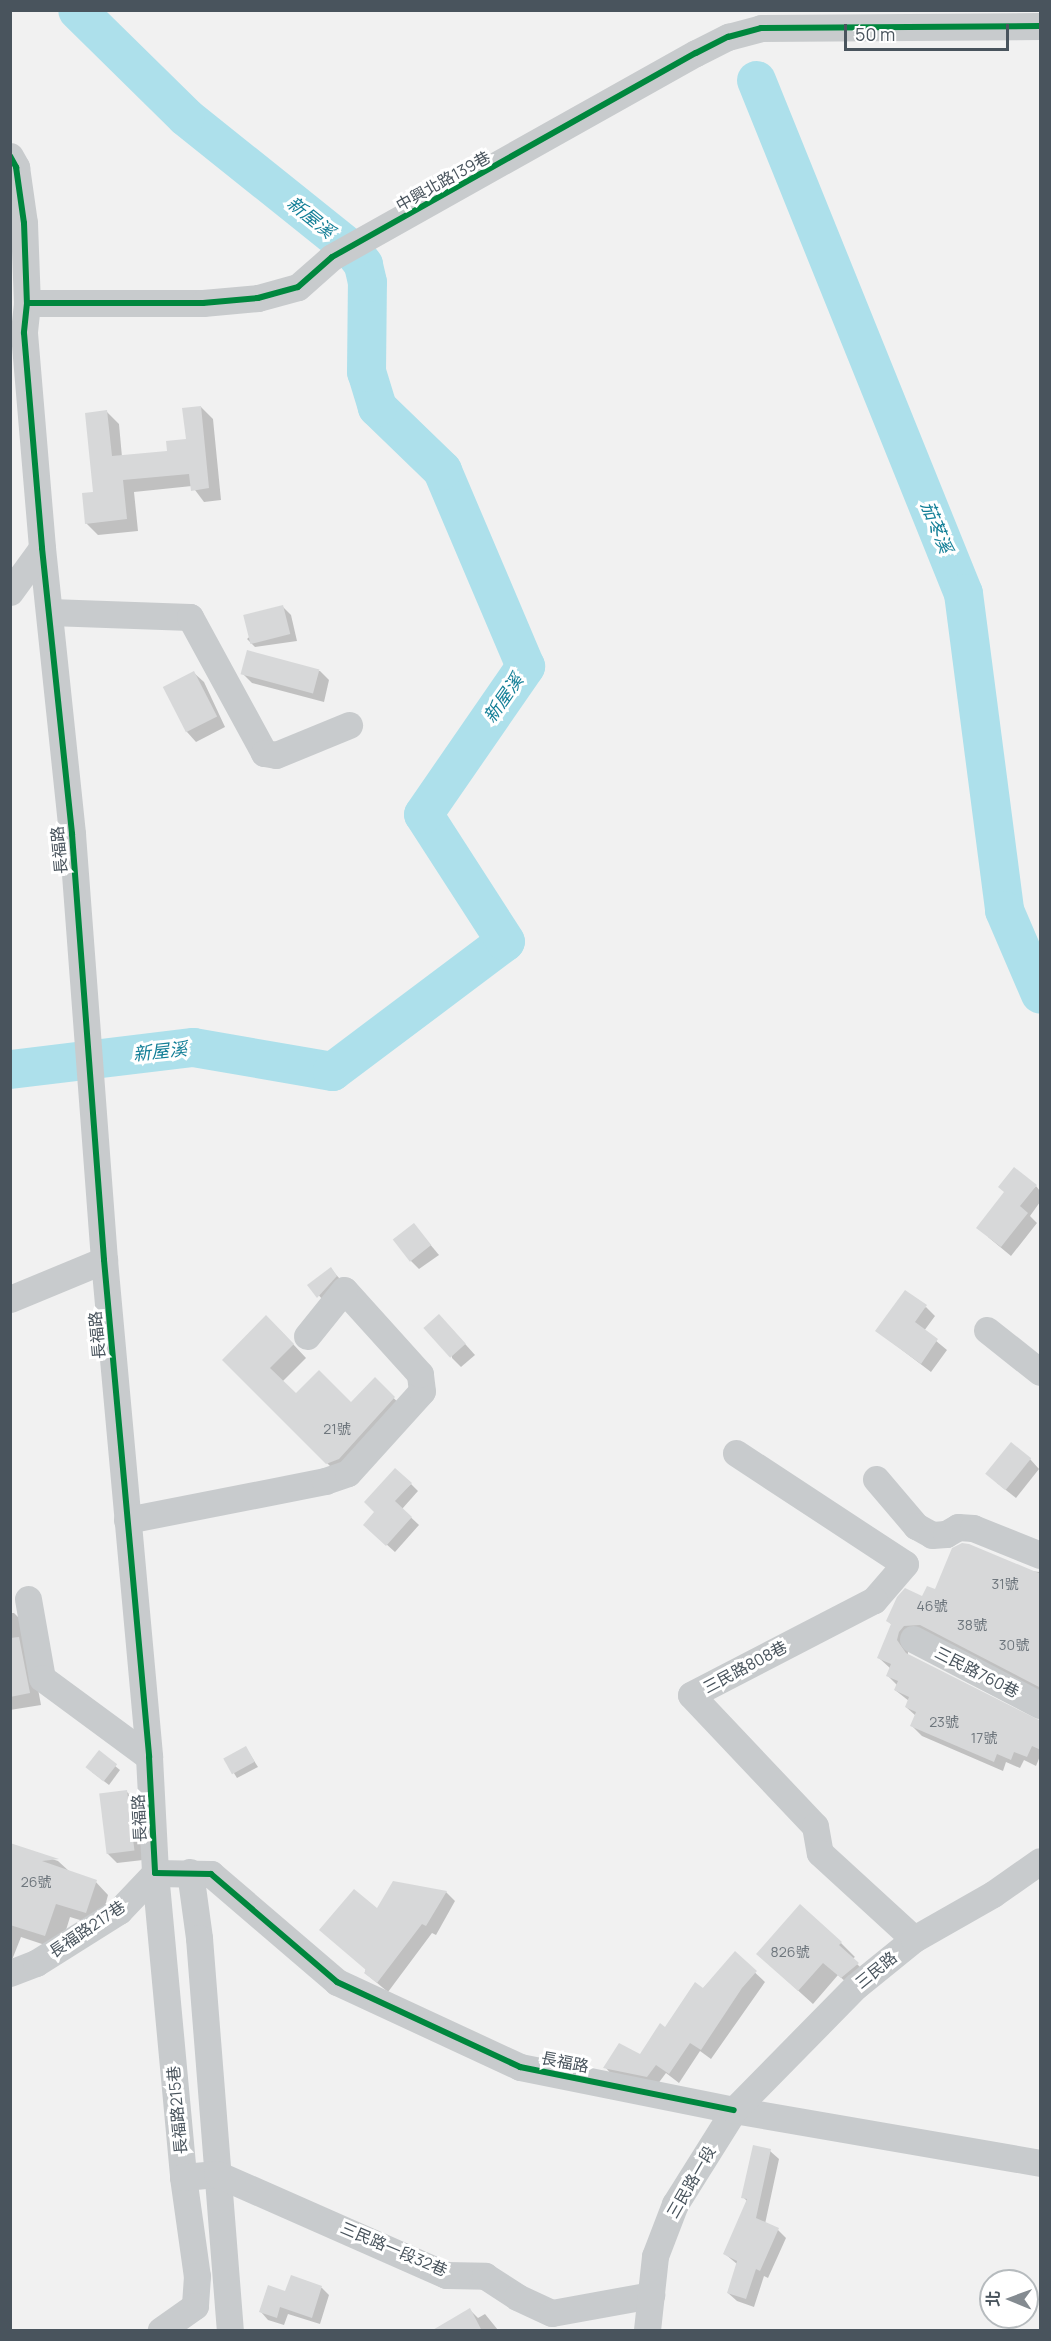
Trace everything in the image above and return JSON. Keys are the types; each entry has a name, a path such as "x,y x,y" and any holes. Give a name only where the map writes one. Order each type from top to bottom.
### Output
{"street":[{"name":"中興北路139巷","path":"27,303 203,303 258,298 297,287 332,257 392,226 728,37 761,28 856,19 1041,26"},
{"name":"長福路","path":"10,156 16,167 24,223 27,303 24,333 42,548 72,834 104,1260 149,1757 155,1873 211,1874 337,1982 520,2067 734,2109 1041,2163"},
{"path":"10,592 42,548"},
{"path":"50,612 190,616 264,753 276,754 349,725"},
{"path":"10,1299 104,1260"},
{"path":"127,1520 325,1482 348,1473 422,1390 420,1374 344,1290 306,1336"},
{"path":"987,1330 1041,1372"},
{"name":"三民路808巷","path":"736,1453 905,1564 874,1600 691,1695 815,1826 820,1853 914,1939"},
{"path":"876,1479 916,1526 932,1535 946,1534 958,1527 973,1528 1041,1555"},
{"path":"28,1599 42,1678 149,1757"},
{"name":"三民路760巷","path":"913,1639 1041,1705"},
{"name":"三民路","path":"734,2109 856,1986 914,1939 993,1894 1041,1861"},
{"path":"190,1872 199,1938 200,2175 230,2331"},
{"name":"長福路217巷","path":"10,1973 36,1963 119,1911 155,1873"},
{"name":"長福路215巷","path":"155,1873 200,2175 195,2306 161,2331"},
{"name":"三民路一段","path":"647,2331 655,2256 675,2204 734,2109"},
{"name":"三民路一段32巷","path":"200,2175 446,2275 485,2276 517,2297 552,2313 651,2295"}],"building":[{"path":"201,406 209,488 191,491 189,474 123,480 127,519 85,524 82,493 93,492 85,413 107,410 112,456 167,451 166,441 186,439 182,408"},
{"path":"283,605 290,634 250,644 243,615"},
{"path":"247,650 319,669 313,694 241,674"},
{"path":"194,671 217,716 186,732 163,687"},
{"path":"1014,1167 1037,1185 1020,1206 1028,1213 1001,1247 976,1228 1004,1192 998,1187"},
{"path":"414,1223 431,1245 410,1262 393,1240"},
{"path":"331,1267 337,1276 317,1298 307,1285"},
{"path":"905,1290 927,1305 915,1322 938,1339 921,1364 875,1331"},
{"path":"439,1314 466,1344 450,1358 423,1328"},
{"path":"266,1315 294,1344 270,1368 296,1393 319,1370 351,1402 375,1377 395,1397 339,1459 326,1464 222,1360"},
{"path":"1011,1442 1031,1458 1005,1490 985,1474"},
{"path":"395,1468 412,1483 395,1501 412,1517 386,1546 363,1525 374,1512 364,1502"},
{"path":"962,1543 1041,1574 1041,1688 920,1625 904,1626 897,1640 906,1653 1041,1721 1041,1750 1032,1746 1027,1757 1014,1752 1011,1760 997,1754 994,1762 910,1726 916,1712 905,1707 909,1697 894,1690 898,1681 886,1676 891,1664 877,1658 891,1624 886,1621 897,1597 905,1588 922,1596 927,1586 935,1589 952,1548"},
{"path":"19,1637 30,1693 10,1697 10,1638"},
{"path":"246,1746 255,1762 232,1774 223,1759"},
{"path":"99,1750 117,1764 104,1781 85,1767"},
{"path":"127,1790 134,1851 107,1854 99,1793"},
{"path":"10,1843 59,1859 42,1861 97,1880 86,1913 56,1904 45,1936 10,1925"},
{"path":"393,1881 447,1891 426,1926 422,1924 377,1983 364,1973 366,1970 319,1930 354,1889 377,1908"},
{"path":"800,1904 842,1942 839,1945 859,1963 841,1978 823,1963 798,1991 756,1954"},
{"path":"735,1951 757,1971 742,1988 701,2050 690,2043 669,2074 656,2065 647,2077 603,2068 619,2043 640,2054 660,2023 665,2027 695,1982 703,1988"},
{"path":"753,2145 771,2149 756,2218 779,2228 760,2271 756,2269 746,2299 727,2293 737,2261 723,2254 747,2199 741,2198"},
{"path":"291,2275 322,2286 312,2318 280,2307 277,2318 259,2312 268,2285 285,2291"},
{"path":"470,2308 482,2331 431,2331"}],"waterway":[{"name":"新屋溪","path":"10,1069 193,1047 332,1071 505,941 423,814 525,666 442,470 377,407 366,372 367,282 363,264 352,250 185,116 77,10"},
{"name":"茄苳溪","path":"756,80 963,593 1004,910 1040,994"}],"cycle path":[{"path":"27,303 203,303 258,298 298,287 332,257 728,37 761,28 1040,26"},
{"path":"10,156 16,167 24,223 27,303 24,333 42,548 72,834 104,1260 149,1757 155,1873 211,1874 337,1982 520,2067 734,2110"}]}
